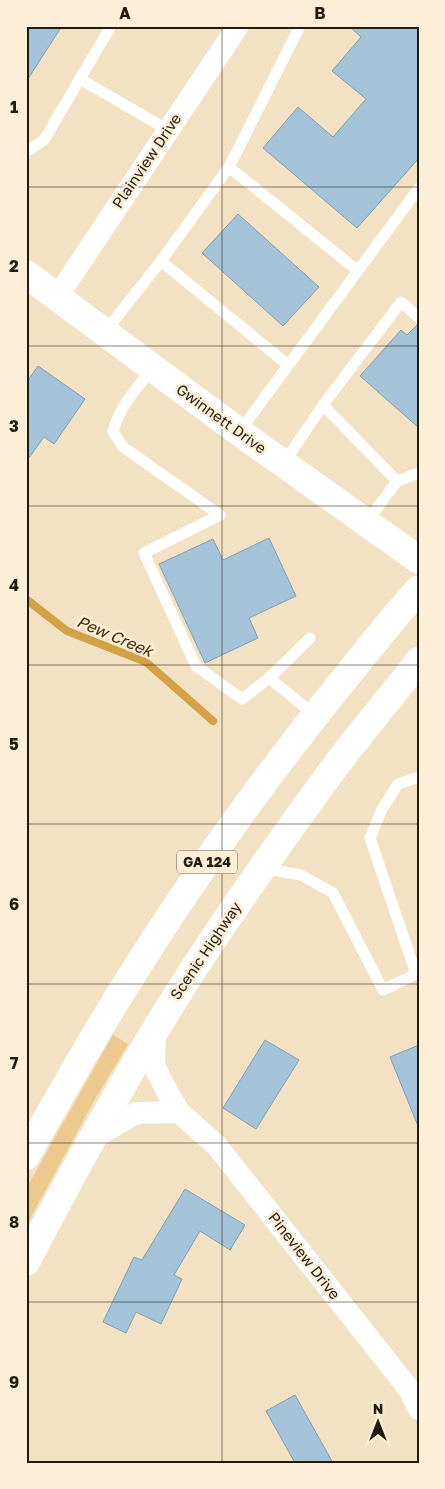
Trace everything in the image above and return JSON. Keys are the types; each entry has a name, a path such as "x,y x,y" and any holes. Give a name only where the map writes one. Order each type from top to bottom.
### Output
{"main road":[{"name":"Gwinnett Drive","path":"26,274 239,432 419,560"},
{"name":"GA 124","path":"26,1156 90,1044 150,947 212,855 315,716 419,589"},
{"name":"Scenic Highway","path":"26,1262 93,1138 155,1030 211,942 335,767 419,662"}],"street":[{"name":"Plainview Drive","path":"57,297 238,26"},
{"path":"93,1138 136,1113 179,1112 154,1066 155,1030"},
{"name":"Pineview Drive","path":"179,1112 218,1146 408,1388 419,1409"}],"lane":[{"path":"26,152 44,140 111,26"},
{"path":"105,332 161,261 229,167 300,26"},
{"path":"80,79 168,130"},
{"path":"229,167 358,271"},
{"path":"239,432 419,188"},
{"path":"161,261 288,365"},
{"path":"283,464 323,405 401,302 419,318"},
{"path":"152,368 125,403 116,418 113,432 123,447 220,515 144,552 196,666 242,699 269,678 310,638"},
{"path":"323,405 397,481"},
{"path":"366,523 397,481 419,473"},
{"path":"269,678 315,716"},
{"path":"262,868 301,875 333,893 383,990 417,974 370,838 382,809 398,784 419,777"}],"shaded area":[{"path":"113,1035 128,1044 95,1099 26,1226 26,1189"}],"building":[{"path":"26,26 62,26 26,82"},
{"path":"349,26 419,26 419,158 357,228 263,148 298,107 333,137 366,99 332,71 361,37"},
{"path":"238,214 319,287 283,326 202,253"},
{"path":"419,325 419,428 360,376 401,330 407,335"},
{"path":"38,366 85,399 54,444 44,437 26,462 26,383"},
{"path":"269,538 296,596 249,618 258,638 205,663 159,564 213,539 223,560"},
{"path":"265,1040 299,1060 256,1129 223,1108"},
{"path":"419,1045 419,1126 418,1126 390,1057"},
{"path":"185,1189 245,1225 230,1250 200,1231 174,1275 182,1279 161,1324 136,1312 126,1333 103,1322 134,1257 142,1260"},
{"path":"295,1395 333,1463 295,1463 266,1411"}],"waterway":[{"name":"Pew Creek","path":"26,599 67,631 146,662 213,721"}]}
